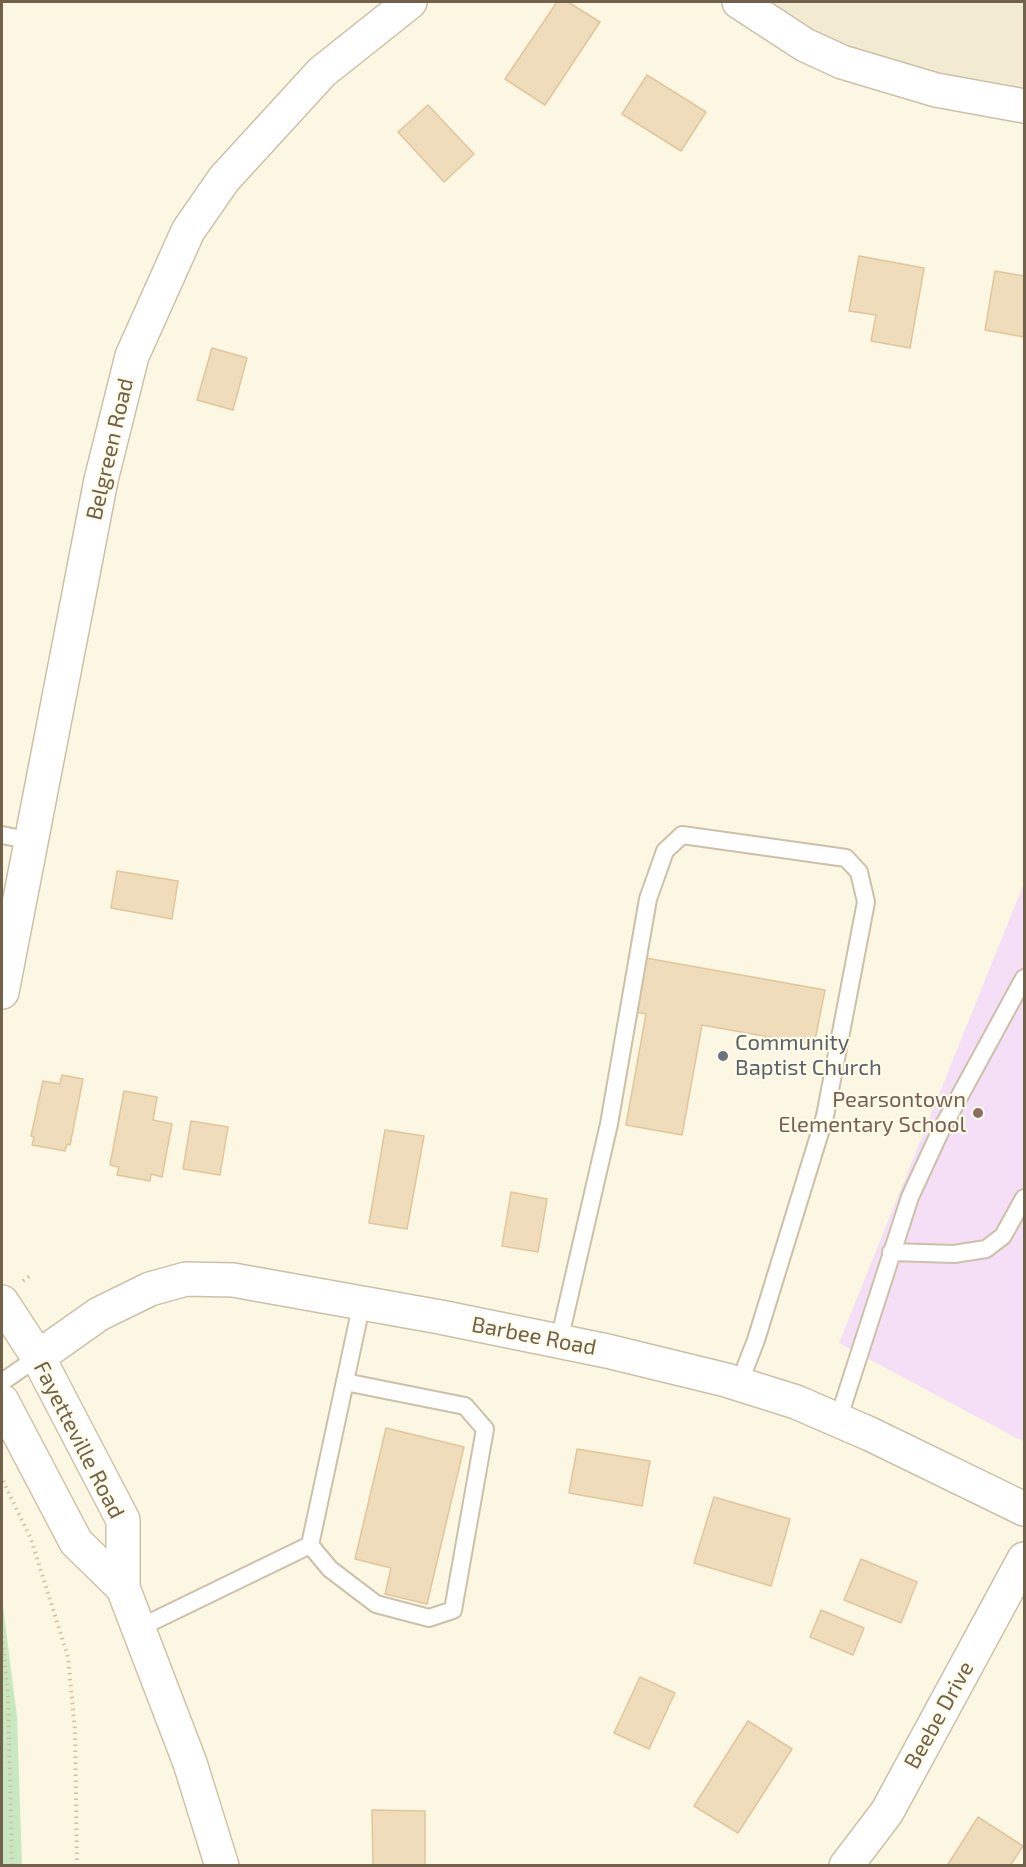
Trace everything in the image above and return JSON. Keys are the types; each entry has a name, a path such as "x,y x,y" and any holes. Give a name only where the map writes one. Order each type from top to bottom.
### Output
{"street":[{"name":"Belgreen Road","path":"2,992 16,838 132,356 169,269 205,203 284,111 352,45 410,2"},
{"path":"739,2 805,45 843,62 936,90 1024,106"},
{"name":"Barbee Road","path":"38,1357 99,1314 126,1299 168,1282 186,1279 233,1280 362,1302 559,1341 661,1363 739,1384 796,1402 838,1420 1024,1509"},
{"name":"Fayetteville Road","path":"2,1302 38,1357 123,1520 123,1588 190,1763 222,1866"},
{"name":"Fayetteville Road","path":"2,1401 76,1542 123,1588"},
{"name":"Beebe Drive","path":"846,1866 887,1812 1024,1559"}],"lane":[{"path":"559,1341 609,1124 648,899 665,851 682,834 846,858 859,872 866,902 825,1116 756,1340 739,1384"},
{"path":"838,1420 910,1197 940,1132 1024,978"},
{"path":"891,1252 954,1254 986,1249 1003,1236 1024,1198"},
{"path":"309,1545 362,1302"},
{"path":"2,1382 38,1357"},
{"path":"309,1545 330,1569 376,1604 429,1618 453,1610 485,1429 465,1407 345,1382"},
{"path":"139,1628 309,1545"}],"path":[{"path":"3,1480 31,1539 68,1657 75,1730 77,1866"},
{"path":"2,1636 8,1692 12,1866"}],"shaded area":[{"path":"740,2 1024,2 1024,96 872,74"},
{"name":"Pearsontown Elementary School","path":"1024,883 1024,1442 839,1343"}],"green space":[{"path":"2,1598 17,1717 22,1865 2,1865"}],"building":[{"path":"557,2 568,2 600,22 545,105 505,79"},
{"path":"647,75 706,112 681,151 622,114"},
{"path":"428,105 474,154 444,182 398,132"},
{"path":"859,256 924,268 910,348 871,341 876,315 849,311"},
{"path":"995,271 1024,276 1024,337 985,330"},
{"path":"212,348 247,358 233,410 197,400"},
{"path":"117,871 178,881 172,919 111,908"},
{"path":"646,958 825,990 814,1045 702,1025 682,1135 626,1125 646,1014 636,1012"},
{"path":"62,1075 83,1079 70,1145 67,1144 65,1151 32,1145 34,1137 31,1136 43,1081 60,1084"},
{"path":"124,1091 157,1097 153,1120 172,1124 162,1177 151,1174 150,1181 117,1175 119,1167 110,1165"},
{"path":"191,1121 228,1127 220,1175 183,1169"},
{"path":"385,1130 424,1136 407,1229 369,1223"},
{"path":"511,1192 547,1199 538,1252 502,1246"},
{"path":"386,1428 464,1447 427,1604 385,1594 391,1568 355,1559"},
{"path":"577,1449 650,1461 642,1506 569,1493"},
{"path":"714,1497 790,1519 771,1586 694,1563"},
{"path":"861,1559 917,1582 901,1623 844,1600"},
{"path":"821,1610 864,1628 853,1655 810,1637"},
{"path":"640,1677 675,1693 649,1749 614,1733"},
{"path":"748,1721 792,1749 738,1833 694,1806"},
{"path":"372,1810 425,1811 425,1865 373,1865"},
{"path":"978,1817 1023,1846 1010,1866 947,1866"}],"place":[{"name":"Community Baptist Church","path":"723,1056"},
{"name":"Pearsontown Elementary School","path":"978,1113"}]}
